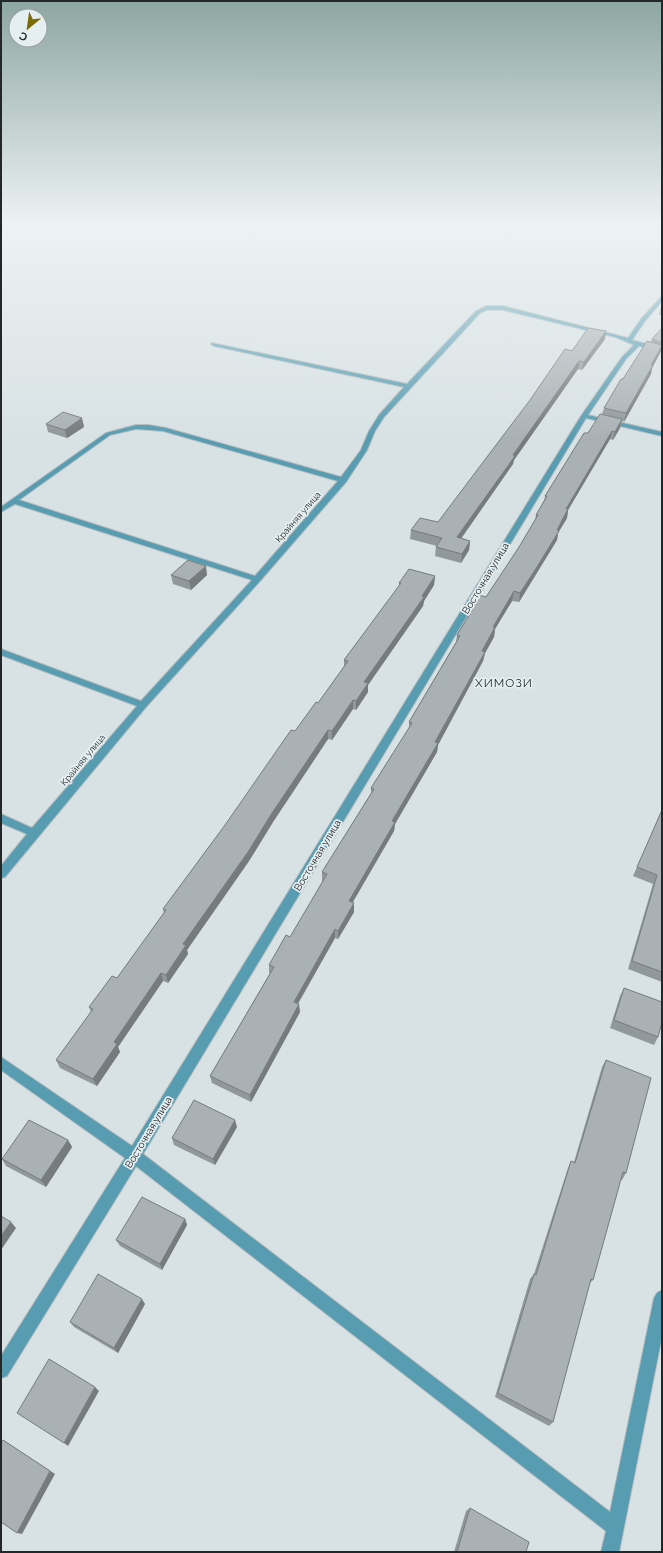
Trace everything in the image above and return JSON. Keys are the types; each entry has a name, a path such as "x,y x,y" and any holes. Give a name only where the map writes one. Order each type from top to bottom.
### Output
{"street":[{"name":"Восточная улица","path":"1,1370 134,1156 584,416 624,358 633,342 636,328 662,298"},
{"name":"Крайняя улица","path":"1,874 34,832 143,705 257,579 343,480 364,450 372,431 381,416 472,317 486,308 503,308 662,350"},
{"path":"214,344 408,386"},
{"path":"584,416 662,434"},
{"path":"1,510 108,434 121,428 133,426 149,426 164,429 343,480"},
{"path":"14,501 257,579"},
{"path":"1,652 143,705"},
{"path":"1,818 34,832"},
{"path":"1,1063 134,1156 615,1527"},
{"path":"610,1552 662,1298"}],"building":[{"path":"588,328 606,331 584,362 579,361 513,455 515,456 457,537 470,541 462,554 436,547 442,538 411,530 420,518 438,522 530,400 565,349 572,351"},
{"path":"662,328 662,343 652,339"},
{"path":"647,341 662,346 626,413 604,408 621,379 623,379"},
{"path":"63,412 82,418 65,430 46,424"},
{"path":"600,414 622,419 615,432 612,431 566,509 568,509 557,530 559,531 537,567 520,593 514,591 493,627 495,627 482,651 485,652 435,742 438,743 392,821 395,822 349,901 354,903 338,931 335,929 294,1002 299,1004 250,1095 210,1076 274,967 269,965 286,935 290,937 327,874 322,872 374,789 371,788 412,723 409,722 460,636 457,635 472,610 470,610 479,595 486,597 519,547 538,515 536,515 547,496 545,496 584,433 588,433"},
{"path":"188,560 206,566 189,581 171,575"},
{"path":"409,569 435,576 422,596 424,597 364,682 368,683 356,701 353,700 332,731 328,730 272,813 248,852 183,944 186,945 166,975 161,973 114,1042 117,1044 93,1079 56,1060 93,1009 89,1007 112,976 117,978 166,910 163,909 225,825 291,730 295,731 316,702 318,703 348,661 344,660 401,583 399,583"},
{"path":"662,810 662,972 632,961 657,875 637,867"},
{"path":"624,988 662,1002 662,1022 658,1037 614,1020"},
{"path":"606,1060 651,1078 626,1173 623,1172 593,1280 591,1279 553,1422 498,1393 534,1274 536,1275 571,1161 575,1163"},
{"path":"194,1100 235,1120 213,1159 172,1138"},
{"path":"29,1120 68,1140 41,1180 2,1159"},
{"path":"142,1197 185,1219 160,1264 116,1240"},
{"path":"1,1216 11,1222 1,1236"},
{"path":"98,1274 142,1299 114,1348 70,1322"},
{"path":"49,1359 95,1387 64,1443 17,1413"},
{"path":"3,1440 50,1471 17,1533 1,1522 1,1444"},
{"path":"470,1508 529,1542 526,1552 457,1552"}],"district":[{"name":"ХИМОЗИ","path":"504,683"}]}
